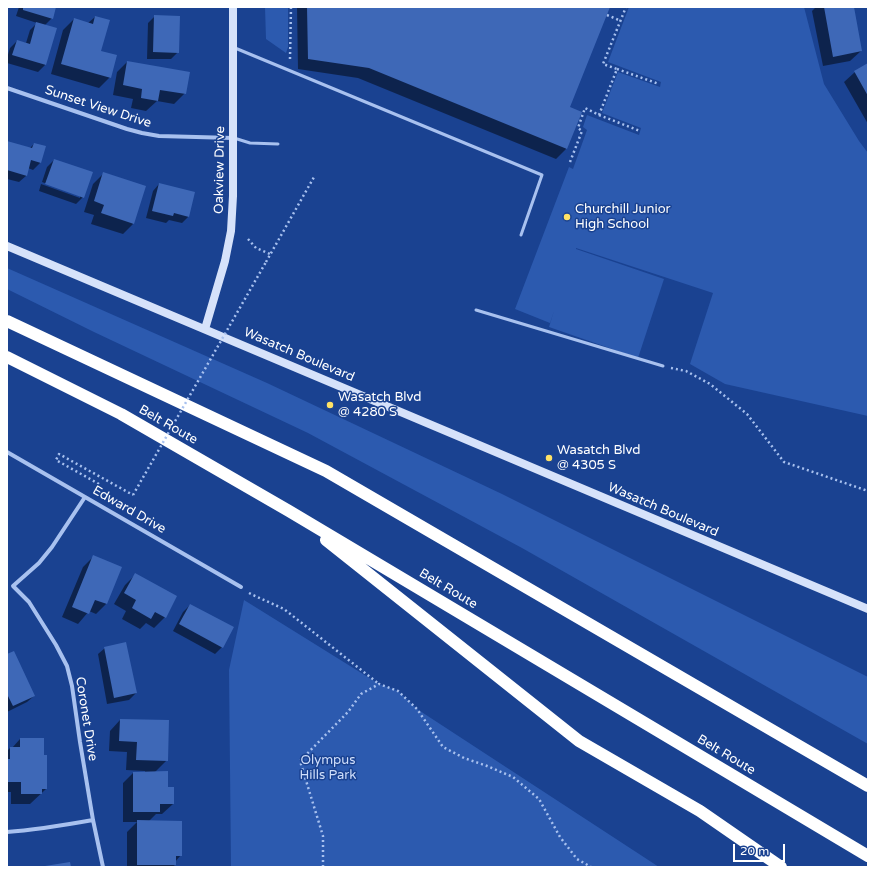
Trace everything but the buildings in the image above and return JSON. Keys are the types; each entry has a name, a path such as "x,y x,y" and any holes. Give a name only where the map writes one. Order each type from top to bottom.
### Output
{"highway":[{"name":"Belt Route","path":"7,321 326,471 868,786"},
{"name":"Belt Route","path":"7,357 121,414 289,511 868,856"},
{"path":"289,511 579,741 700,811 781,867"}],"main road":[{"name":"Oakview Drive","path":"205,329 230,239 232,214 233,138 233,7"},
{"name":"Wasatch Boulevard","path":"7,246 868,609"}],"street":[{"name":"Sunset View Drive","path":"7,88 142,133 171,137 233,138"},
{"name":"Edward Drive","path":"7,452 241,587"},
{"path":"7,589 13,586 39,563 52,547 85,497"},
{"name":"Coronet Drive","path":"13,586 29,602 56,645 67,666 72,686 93,820 103,867"},
{"path":"7,832 93,820"}],"lane":[{"path":"233,47 542,175 521,235"},
{"path":"233,138 250,143 278,144"},
{"path":"476,310 663,366"}],"path":[{"path":"290,59 291,7"},
{"path":"626,7 603,64 659,84"},
{"path":"607,15 621,20"},
{"path":"598,115 617,69"},
{"path":"570,162 582,131 578,128 585,108 598,115 640,131"},
{"path":"99,484 56,460 59,454 133,495 314,177"},
{"path":"248,239 256,248 270,254"},
{"path":"663,366 686,372 710,384 747,414 784,462 868,491"},
{"path":"241,587 253,595 284,609 379,684 398,691 417,709 443,747 464,758 513,777 539,799 560,837 577,860 591,867"},
{"path":"323,867 323,836 300,761 348,712 361,694 379,684"}],"green space":[{"path":"265,7 288,7 288,47 286,53 266,39"},
{"path":"629,7 804,7 824,84 868,153 868,416 725,384 690,364 713,293 576,248 664,279 638,358 549,327 554,311 550,323 515,309 569,167 573,169 587,130 583,127 587,115 639,135 641,128 602,113 618,72 660,87 661,82 608,62"},
{"path":"7,268 267,383 502,494 868,677 868,744 522,548 308,433 94,332 7,289"},
{"name":"Olympus Hills Park","path":"244,600 379,684 398,691 417,709 659,867 231,867 229,670"}],"place":[{"name":"Churchill Junior High School","path":"567,217"},
{"name":"Wasatch Blvd @ 4280 S","path":"330,405"},
{"name":"Wasatch Blvd @ 4305 S","path":"549,458"}]}
